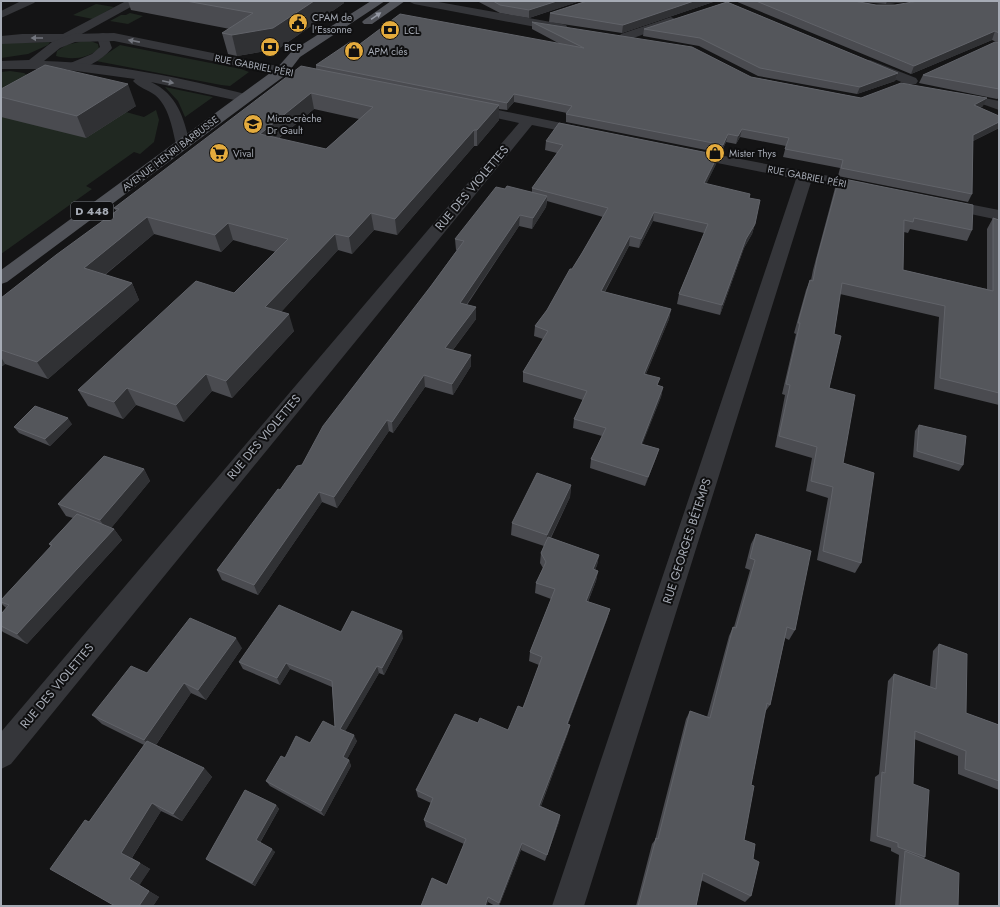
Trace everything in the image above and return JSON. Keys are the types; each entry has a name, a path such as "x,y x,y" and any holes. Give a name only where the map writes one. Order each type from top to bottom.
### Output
{"main road":[{"name":"AVENUE HENRI BARBUSSE","path":"1,278 282,70 296,54 379,1"},
{"path":"352,32 399,1"},
{"name":"AVENUE HENRI BARBUSSE","path":"282,70 307,61"}],"street":[{"path":"1,15 30,1"},
{"path":"33,63 56,45 134,1"},
{"path":"424,2 574,29"},
{"path":"529,22 552,15"},
{"path":"625,37 683,18"},
{"path":"610,35 648,41"},
{"path":"73,67 96,57 106,48 104,37"},
{"name":"RUE GABRIEL PÉRI","path":"1,40 22,38 114,37 298,74"},
{"path":"861,60 915,85"},
{"path":"1,65 33,63 54,64 119,72 244,98"},
{"path":"41,76 48,72 54,64"},
{"path":"119,72 148,84 164,96 174,110 183,144"},
{"path":"894,86 915,85 926,74"},
{"path":"942,93 988,102 999,106"},
{"path":"459,106 597,134"},
{"name":"RUE DES VIOLETTES","path":"1,754 528,120"},
{"name":"RUE GABRIEL PÉRI","path":"674,150 882,192"},
{"name":"RUE GEORGES BÉTEMPS","path":"568,906 805,176"},
{"path":"929,201 999,215"}],"shaded area":[{"path":"96,4 114,7 93,19 73,15"},
{"path":"130,13 143,16 128,24 110,21 121,15"},
{"path":"88,40 98,44 99,49 89,55 79,58 56,56 57,51 66,45"},
{"path":"50,42 48,45 28,54 1,58 1,43"},
{"path":"120,45 241,69 249,72 230,86 96,61"},
{"path":"10,71 24,73 27,75 1,89 1,72"},
{"path":"165,87 213,97 185,117 178,101"},
{"path":"1,105 126,112 144,117 156,110 159,120 154,142 140,154 134,152 86,186 92,189 1,254"}],"building":[{"path":"186,1 314,1 273,28 232,35 222,33 253,13"},
{"path":"493,1 557,1 529,10 500,5"},
{"path":"587,1 694,1 623,25 550,13"},
{"path":"756,1 854,1 876,5 895,5 918,1 999,1 999,33 995,31 914,66"},
{"path":"727,2 898,73 860,87 760,68 700,38 644,29"},
{"path":"400,14 584,48 532,22 692,47 751,77 861,98 901,83 987,98 974,105 999,116 999,122 973,135 972,194 841,168 843,160 785,149 789,138 742,129 738,136 728,134 723,145 566,114 572,106 514,94 507,103 316,65 350,42 360,44"},
{"path":"995,42 999,43 999,89 923,75"},
{"path":"45,65 128,84 77,116 1,97 1,89"},
{"path":"301,66 499,105 477,130 474,130 395,219 371,213 349,237 335,234 265,307 289,314 226,381 206,374 176,405 127,388 114,402 78,390 196,281 234,293 288,239 228,223 215,235 147,217 84,268 132,283 37,362 1,350 1,298 56,255 119,209 114,208","holes":["311,93 373,107 326,149 260,134"]},
{"path":"559,123 718,155 704,183 750,194 749,198 760,200 755,224 746,239 722,305 679,294 708,224 654,212 641,239 630,236 601,291 671,309 644,374 660,378 657,385 663,387 641,444 659,449 648,477 591,459 606,428 574,419 587,391 523,372 548,331 535,326 547,310 570,269 572,269 582,253 608,208 532,188 563,145 546,141"},
{"path":"839,178 973,205 972,230 914,218 913,222 904,220 903,270 993,291 993,218 999,220 999,393 940,378 945,306 842,283 834,334 841,336 829,388 855,395 843,463 874,473 861,563 823,551 833,487 811,481 817,447 779,436 790,385 786,384 800,323 798,323 810,280 813,281 817,259"},
{"path":"507,186 547,196 533,218 520,215 460,303 476,307 445,348 471,355 452,384 424,375 392,422 387,420 334,497 319,492 254,585 217,570 278,489 280,490 297,466 302,465 323,426 464,241 455,239 496,187 505,189"},
{"path":"35,406 68,418 45,439 14,427"},
{"path":"919,425 966,436 963,465 917,451"},
{"path":"104,456 144,469 100,520 58,504"},
{"path":"537,473 571,485 547,535 512,523"},
{"path":"77,514 114,529 17,634 1,626 1,614 9,605 1,602 1,600 52,545 49,544"},
{"path":"756,534 811,551 795,630 787,627 770,705 767,703 751,785 754,786 744,840 755,844 753,859 759,862 751,896 703,873 696,906 638,906 656,838 658,839 690,711 710,718 733,627 736,628 755,560 750,558"},
{"path":"548,537 599,555 593,569 598,571 586,601 610,609 567,724 570,725 539,806 560,815 547,855 522,843 499,903 488,897 485,906 421,906 432,878 447,885 466,839 424,820 433,798 416,790 455,714 478,723 480,718 508,730 518,706 523,708 542,657 530,652 555,589 536,583 546,562 541,553"},
{"path":"279,605 341,632 352,611 402,631 382,668 377,666 340,729 354,735 343,757 349,760 321,811 266,781 281,756 285,758 296,736 310,743 323,721 335,727 332,681 286,663 277,678 239,662"},
{"path":"190,618 236,638 198,690 184,683 144,740 92,715 131,666 147,673"},
{"path":"939,644 967,654 966,713 999,725 999,781 965,769 966,751 915,731 913,784 929,790 925,857 898,847 898,843 877,836 882,772 885,773 894,674 936,689"},
{"path":"147,741 204,768 173,814 152,803 121,853 140,863 129,879 149,891 139,906 115,906 50,869 85,820 89,822"},
{"path":"245,790 276,805 256,840 272,849 252,883 206,859"},
{"path":"905,851 959,873 958,906 900,906"}],"place":[{"name":"CPAM de l'Essonne","path":"298,23"},
{"name":"LCL","path":"390,30"},
{"name":"BCP","path":"270,47"},
{"name":"APM clés","path":"354,51"},
{"name":"Micro-crèche Dr Gault","path":"253,124"},
{"name":"Vival","path":"219,153"},
{"name":"Mister Thys","path":"715,153"}]}
